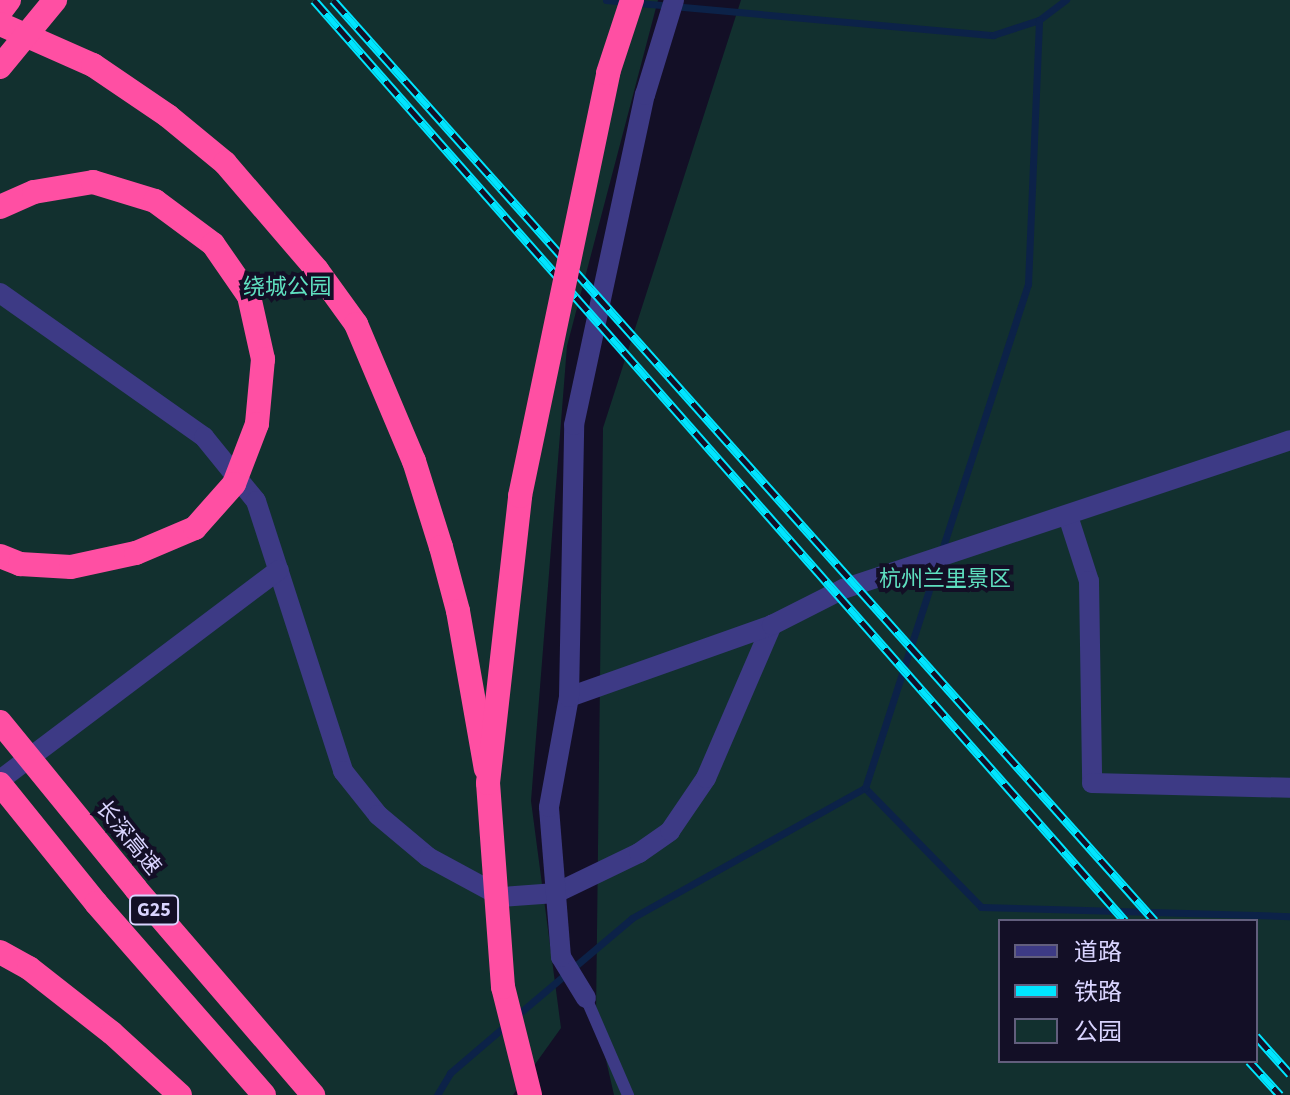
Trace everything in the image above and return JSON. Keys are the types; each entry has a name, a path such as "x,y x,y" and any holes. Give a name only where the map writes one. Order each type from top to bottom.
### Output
{"highway":[{"path":"0,12 9,0"},
{"path":"0,67 55,0"},
{"path":"488,783 520,496 608,73 632,0"},
{"path":"0,24 93,65 168,116 225,163 317,270 356,324 414,461 458,611 488,783 503,987 530,1095"},
{"path":"0,207 34,192 93,182 155,201 213,244 249,296 263,359 257,424 234,484 195,528 136,553 71,567 20,564 0,556"},
{"name":"长深高速","path":"0,722 136,889 313,1095"},
{"name":"G25","path":"0,782 96,903 264,1095"},
{"path":"0,952 29,968 112,1033 180,1095"}],"street":[{"path":"586,998 561,957 549,807 569,697 574,425 605,267 645,95 674,0"},
{"path":"0,293 204,437 256,501 343,771 378,815 428,857 502,897 556,893 639,853 670,831 706,778 772,625"},
{"path":"569,697 772,625 843,589 1290,440"},
{"path":"1068,516 1089,581 1092,783 1290,788"},
{"path":"0,782 279,570"}],"lane":[{"path":"586,998 628,1095"}],"green space":[{"name":"绕城公园","path":"0,0 658,0 567,346 531,801 561,1028 513,1095 0,1095"},
{"name":"杭州兰里景区","path":"741,0 1290,0 1290,1095 614,1095 596,1016 603,428"}],"waterway":[{"path":"606,0 993,35 1039,20 1066,0"},
{"path":"515,1017 632,918 865,788 1028,284 1039,20"},
{"path":"865,788 981,907 1290,916"},
{"path":"437,1095 450,1073 506,1025"}],"railway":[{"path":"314,0 1123,919"},
{"path":"333,0 1153,919"},
{"path":"1258,1038 1290,1074"},
{"path":"1251,1063 1280,1095"}]}
